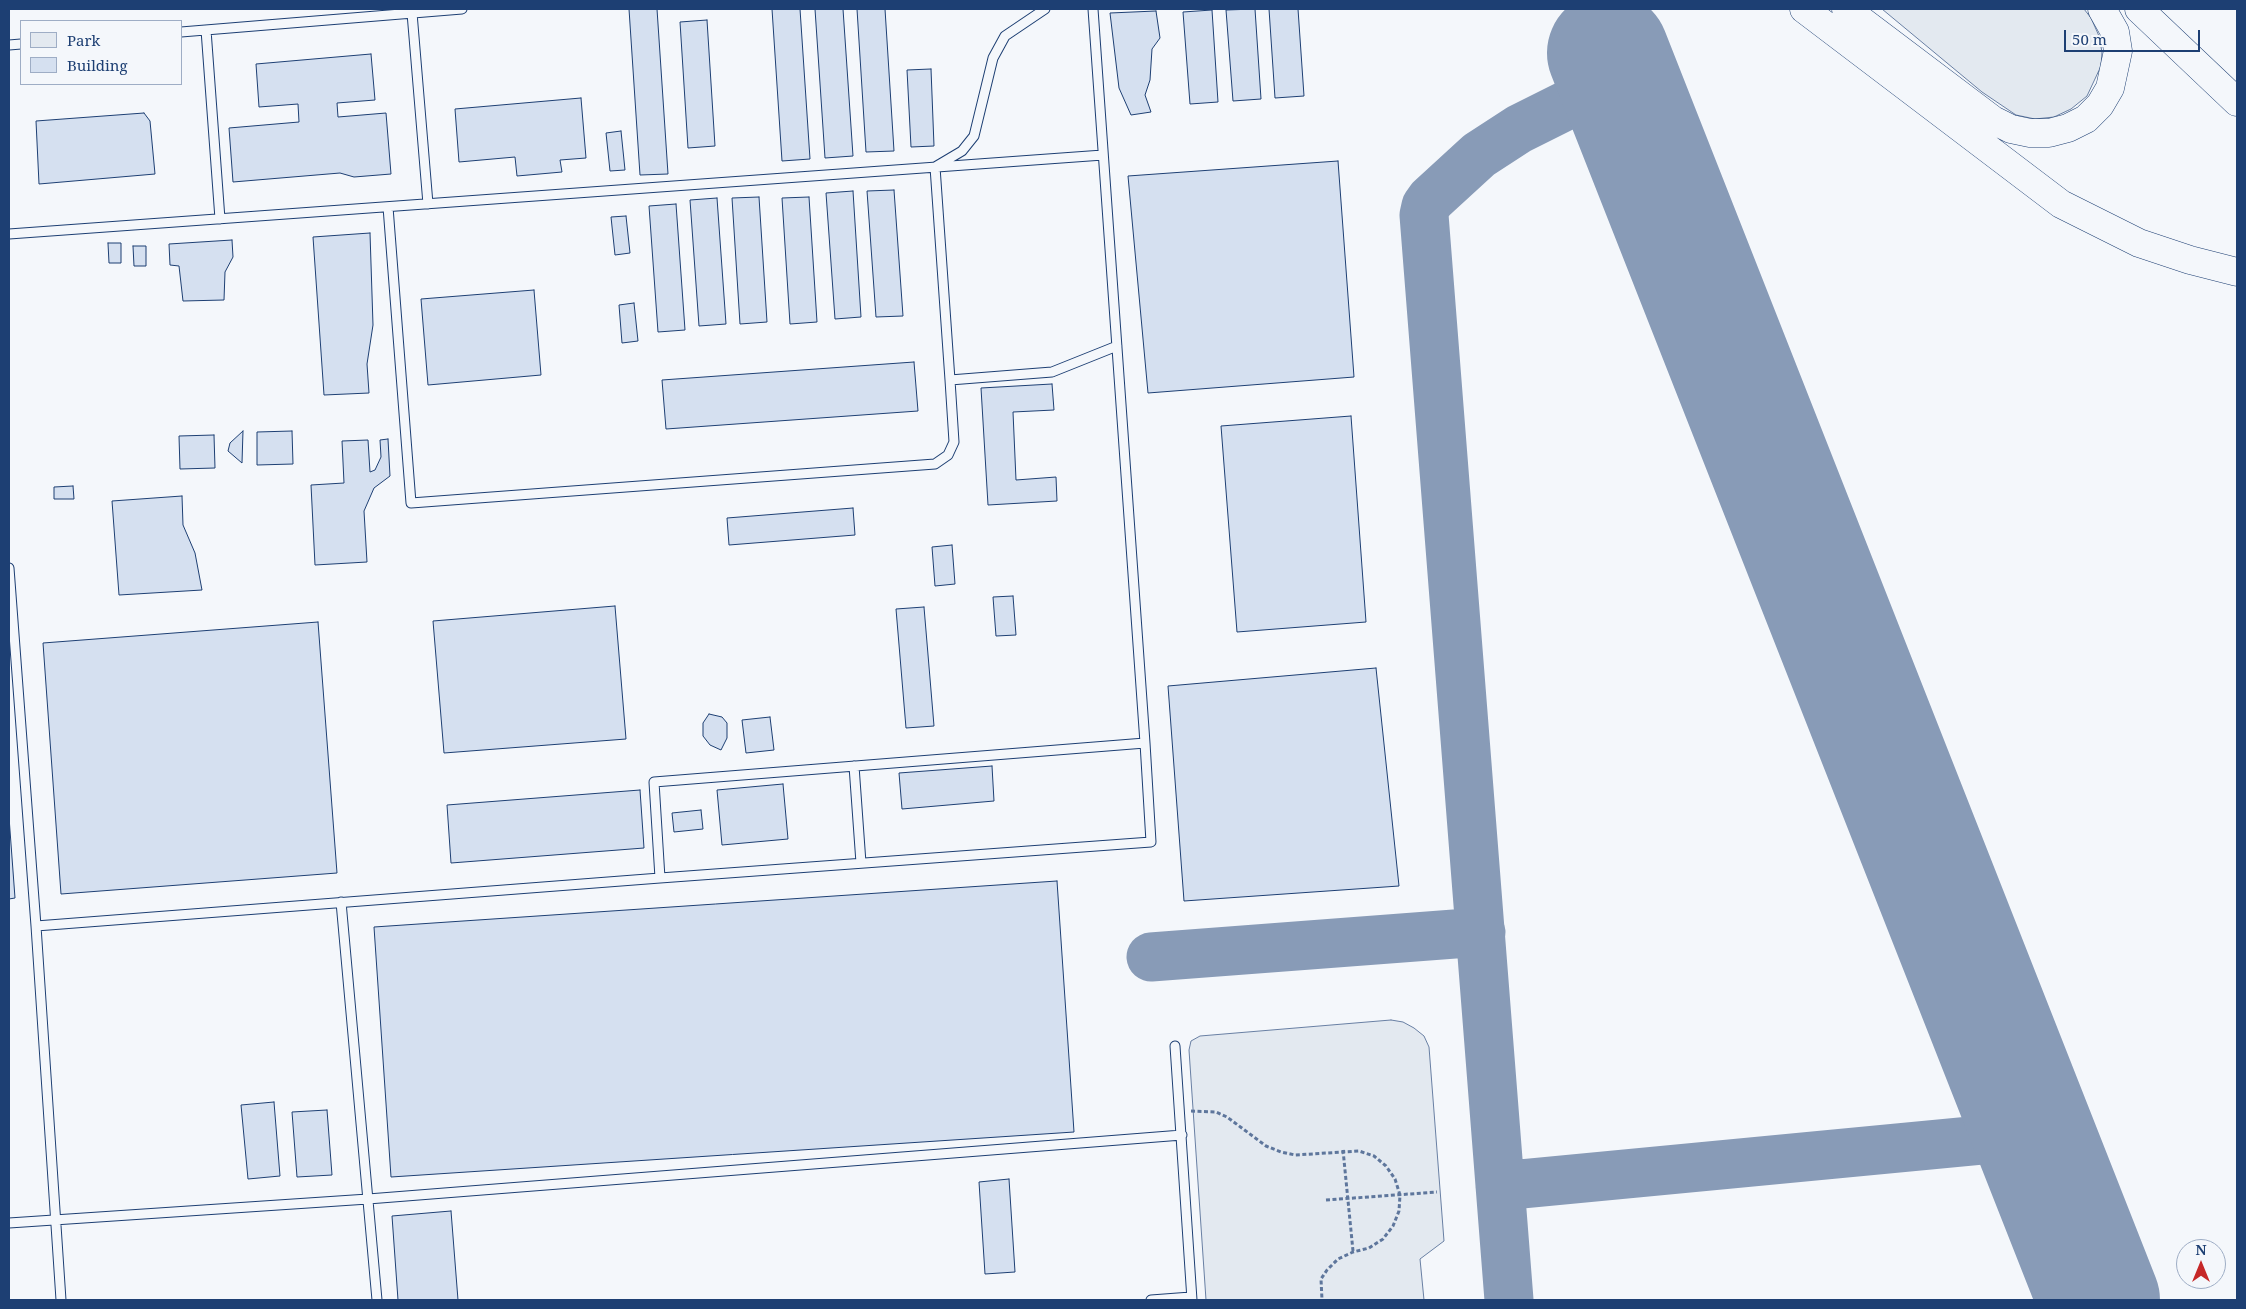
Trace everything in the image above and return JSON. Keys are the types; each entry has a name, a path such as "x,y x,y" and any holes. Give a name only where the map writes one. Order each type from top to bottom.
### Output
{"highway":[{"path":"1804,9 2061,204 2139,243 2190,260 2237,272"},
{"path":"1846,9 1993,120 2011,129 2030,133 2049,133 2068,128 2086,119 2100,104 2110,88 2118,51 2115,32 2102,9"},
{"path":"2139,9 2237,102"}],"lane":[{"path":"182,32 462,9"},
{"path":"935,167 962,151 974,136 993,58 1005,36 1045,9"},
{"path":"36,926 1151,842 1093,9"},
{"path":"412,13 428,204"},
{"path":"206,30 220,219"},
{"path":"9,234 1103,155"},
{"path":"388,207 411,504 935,464 948,455 954,442 935,167"},
{"path":"950,380 1052,372 1117,346"},
{"path":"9,568 62,1300"},
{"path":"660,878 654,782 1145,743"},
{"path":"854,766 861,863"},
{"path":"341,902 377,1300"},
{"path":"1151,1300 1192,1299 1175,1046"},
{"path":"9,1223 368,1199 1182,1135"}],"path":[{"path":"1180,1112 1216,1112 1227,1117 1266,1146 1282,1152 1296,1155 1343,1150 1359,1151 1374,1156 1386,1166 1395,1179 1400,1195 1399,1211 1393,1226 1383,1239 1369,1248 1353,1252 1338,1259 1327,1270 1321,1279 1322,1300"},
{"path":"1343,1150 1353,1252"},
{"path":"1326,1200 1437,1192"}],"green space":[{"path":"1882,9 2084,9 2091,18 2099,36 2102,52 2101,66 2087,96 2071,109 2054,117 2035,119 2016,115 1982,92"},
{"path":"1391,1020 1403,1022 1414,1028 1424,1036 1429,1047 1444,1241 1420,1259 1424,1300 1206,1300 1189,1050 1191,1041 1200,1036"}],"building":[{"path":"629,9 657,9 668,174 640,175"},
{"path":"772,9 800,9 810,159 782,161"},
{"path":"815,9 843,9 853,156 825,158"},
{"path":"857,9 885,9 894,151 866,152"},
{"path":"1255,9 1261,99 1233,101 1226,10"},
{"path":"1269,9 1298,9 1304,96 1275,98"},
{"path":"1212,10 1218,102 1190,104 1183,12"},
{"path":"1156,11 1160,38 1152,49 1150,80 1145,95 1151,112 1131,115 1119,88 1110,13"},
{"path":"707,20 715,146 688,148 680,22"},
{"path":"371,54 375,100 337,103 338,117 386,113 391,174 354,177 340,173 233,182 229,128 299,122 298,104 259,107 256,64"},
{"path":"931,69 934,146 911,147 907,70"},
{"path":"581,98 586,158 560,160 562,172 517,176 515,157 459,162 455,109"},
{"path":"144,113 150,121 155,174 39,184 36,121"},
{"path":"621,131 625,170 610,171 606,133"},
{"path":"1338,161 1354,377 1148,393 1128,176"},
{"path":"894,190 903,316 876,317 867,191"},
{"path":"853,191 861,317 835,319 826,193"},
{"path":"759,197 767,322 740,324 732,198"},
{"path":"809,197 817,322 790,324 782,198"},
{"path":"717,198 726,324 699,326 690,200"},
{"path":"676,204 685,330 658,332 649,206"},
{"path":"626,216 630,253 615,255 611,217"},
{"path":"370,233 373,325 367,364 369,393 324,395 313,237"},
{"path":"232,240 233,257 225,272 224,300 183,301 179,266 170,265 169,244"},
{"path":"108,243 121,243 121,263 109,263"},
{"path":"133,246 146,246 146,266 134,266"},
{"path":"534,290 541,375 428,385 421,299"},
{"path":"634,303 638,341 622,343 619,305"},
{"path":"914,362 918,411 666,429 662,380"},
{"path":"1052,384 1054,410 1013,412 1016,480 1056,477 1057,501 988,505 981,388"},
{"path":"1351,416 1366,622 1237,632 1221,426"},
{"path":"243,431 242,463 228,451 230,443"},
{"path":"292,431 293,464 257,465 257,432"},
{"path":"214,435 215,468 180,469 179,436"},
{"path":"388,439 390,476 374,488 364,511 367,562 315,565 311,485 344,483 342,441 368,440 370,472 375,470 381,457 380,440"},
{"path":"73,486 74,499 54,499 54,487"},
{"path":"182,496 183,525 195,553 202,590 119,595 112,501"},
{"path":"853,508 855,535 729,545 727,518"},
{"path":"952,545 955,584 935,586 932,547"},
{"path":"1013,596 1016,635 996,636 993,597"},
{"path":"615,606 626,739 444,753 433,621"},
{"path":"924,607 934,726 906,728 896,609"},
{"path":"318,622 337,873 61,894 43,643"},
{"path":"1376,668 1399,886 1184,901 1168,686"},
{"path":"709,714 722,717 727,723 727,738 721,750 710,745 703,736 703,723"},
{"path":"770,717 774,750 746,753 742,720"},
{"path":"992,766 994,801 902,809 899,773"},
{"path":"783,784 788,839 722,845 717,790"},
{"path":"640,790 644,848 451,863 447,805"},
{"path":"701,810 703,829 674,832 672,813"},
{"path":"9,817 15,898 9,899"},
{"path":"1057,881 1074,1132 391,1177 374,927"},
{"path":"274,1102 280,1176 248,1179 241,1105"},
{"path":"327,1110 332,1175 297,1177 292,1112"},
{"path":"1009,1179 1015,1272 985,1274 979,1182"},
{"path":"451,1211 458,1300 398,1300 392,1216"}],"taxiway":[{"path":"1509,1300 1424,215 1426,206 1431,199 1479,155 1519,129 1619,79"},
{"path":"1151,957 1481,932"},
{"path":"1500,1186 2034,1135"}],"runway":[{"path":"1608,53 2099,1300"}]}
